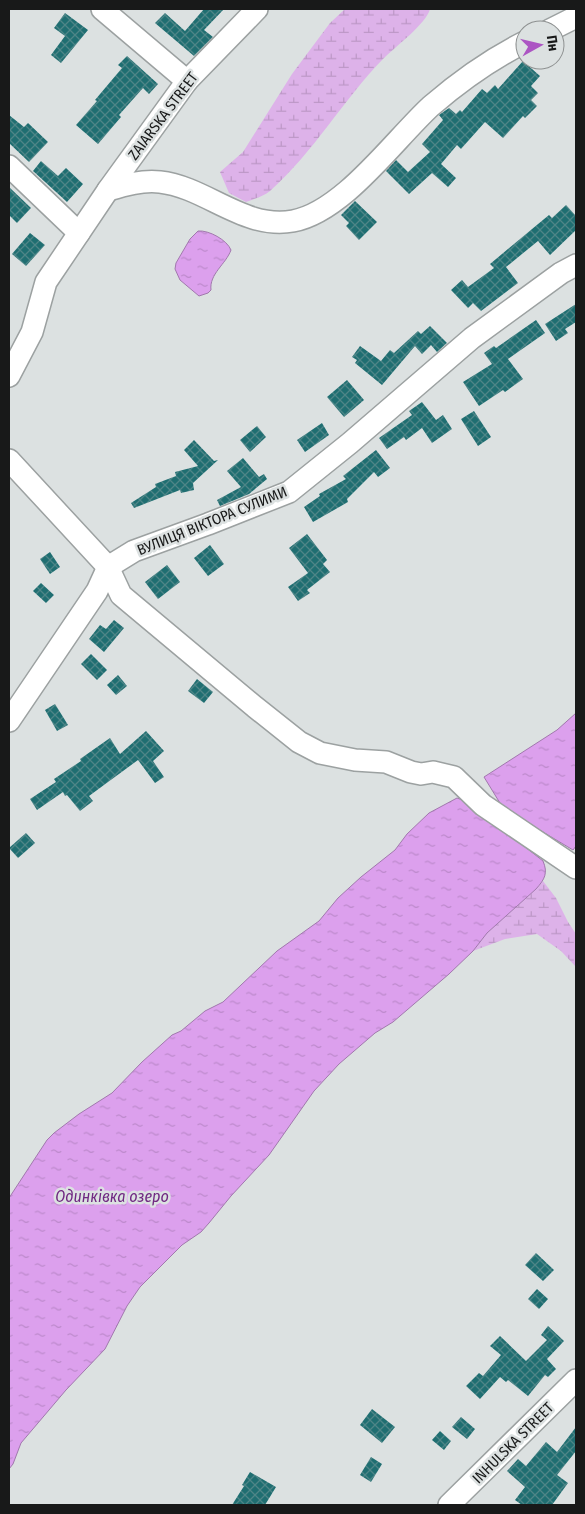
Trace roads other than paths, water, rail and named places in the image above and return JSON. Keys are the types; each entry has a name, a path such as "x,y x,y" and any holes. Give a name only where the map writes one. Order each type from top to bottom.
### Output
{"street":[{"path":"102,9 187,81"},
{"name":"ZAIARSKA STREET","path":"9,376 32,332 46,282 108,190 187,81 257,9"},
{"path":"108,190 133,183 160,182 182,187 237,212 264,221 292,221 320,212 342,195 431,107 462,80 515,47"},
{"path":"9,166 79,233"},
{"name":"ВУЛИЦЯ ВІКТОРА СУЛИМИ","path":"108,567 134,551 288,492 350,443 472,338 561,273 576,265"},
{"path":"9,460 108,567 121,595 299,742 320,753 355,760 386,762 421,774 433,772 454,777 483,805 576,868"},
{"path":"9,721 97,591 108,567"},
{"name":"INHULSKA STREET","path":"449,1505 576,1380"}],"water":[{"path":"198,231 217,236 231,250 215,274 211,290 199,296 180,280 175,269 176,263 190,239"},
{"path":"576,713 576,846 573,850 503,808 484,777 557,730"},
{"name":"Одинківка озеро","path":"457,798 468,802 543,861 545,876 542,882 487,933 473,951 449,974 393,1022 375,1033 339,1064 314,1091 269,1155 209,1223 201,1232 182,1245 140,1287 127,1306 105,1349 66,1390 21,1443 13,1464 9,1469 9,1198 47,1140 79,1114 112,1093 172,1035 181,1031 205,1011 223,1002 277,951 319,921 338,898 395,850 407,834 429,813"}]}
